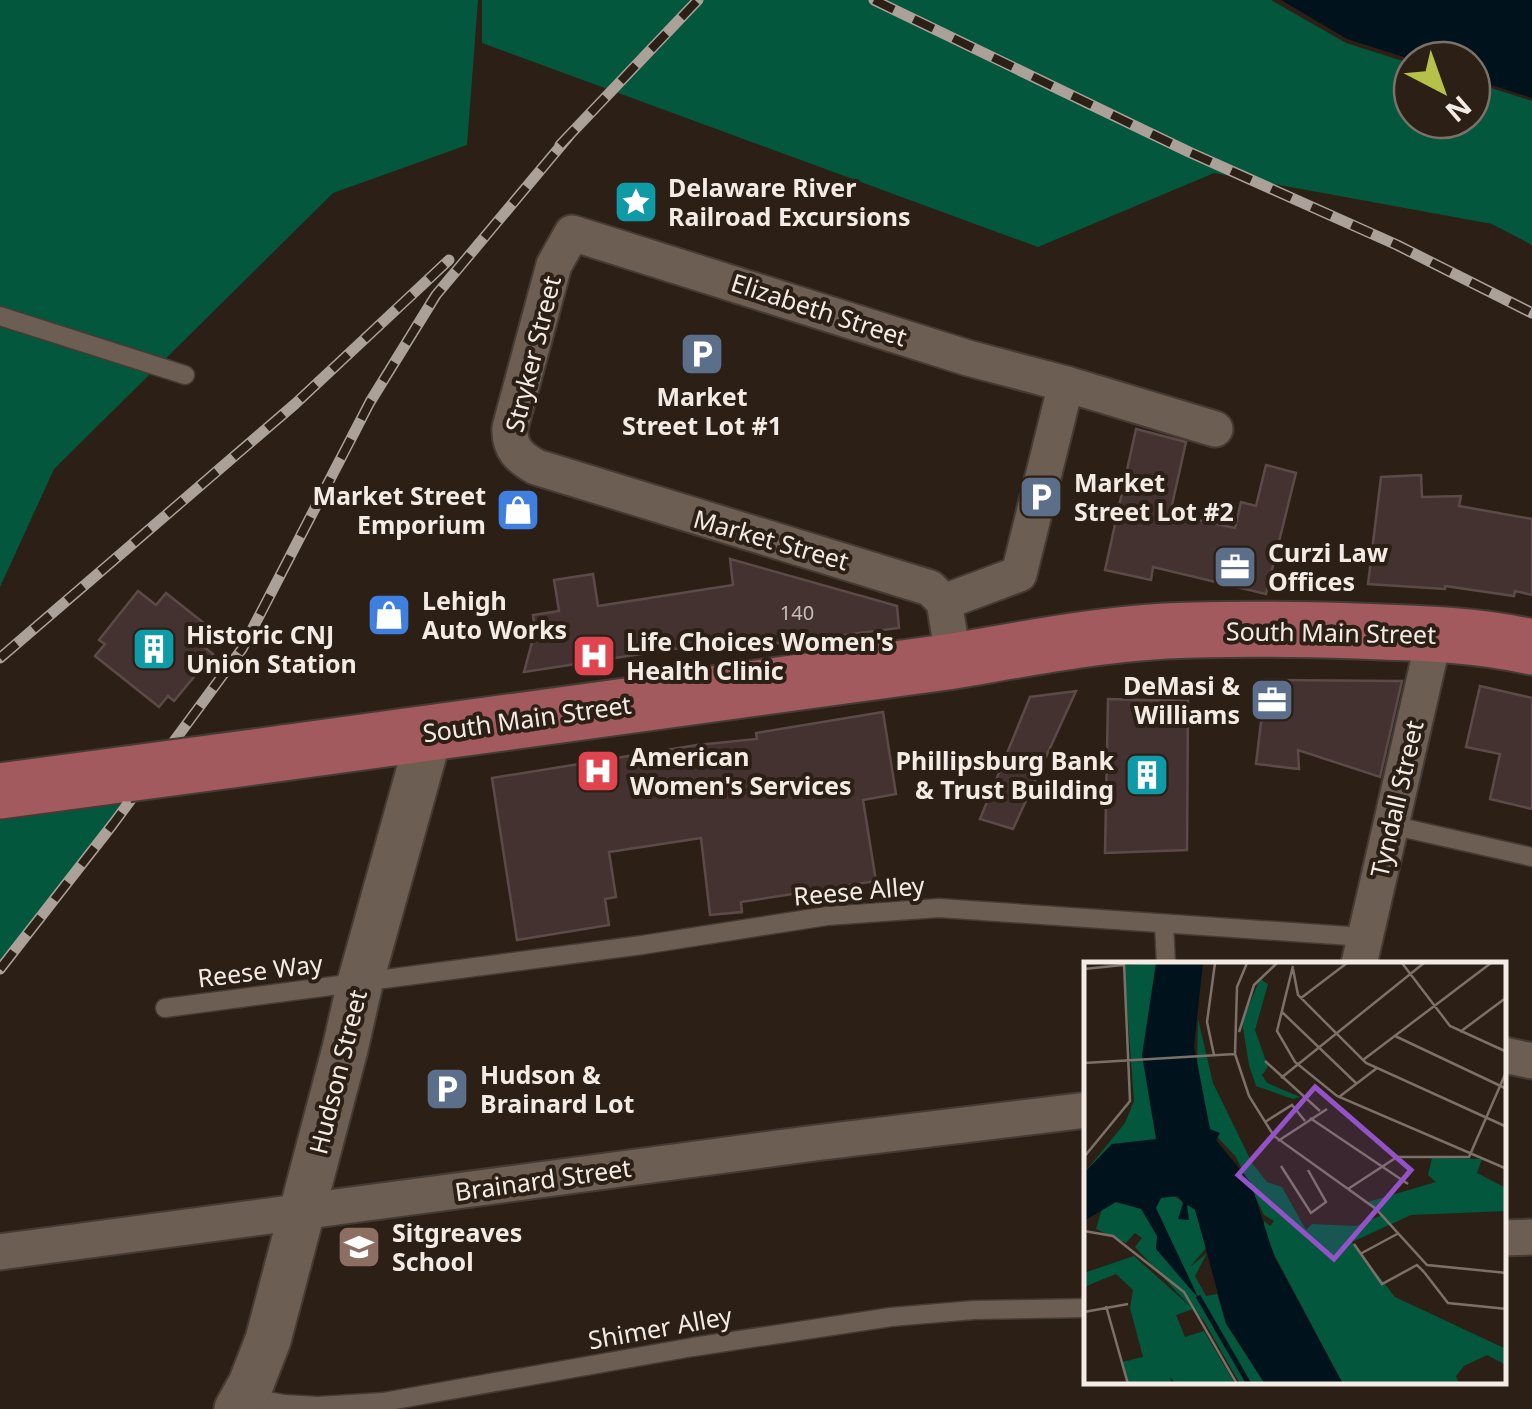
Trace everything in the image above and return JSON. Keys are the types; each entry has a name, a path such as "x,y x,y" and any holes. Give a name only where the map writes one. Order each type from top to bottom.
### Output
{"main road":[{"name":"South Main Street","path":"0,791 1164,631 1298,629 1435,634 1532,647"}],"street":[{"name":"Elizabeth Street","path":"572,234 968,358 1216,430"},
{"name":"Stryker Street","path":"536,467 519,458 509,439 510,428 554,265 572,234"},
{"path":"954,661 944,602 1019,574 1066,384"},
{"name":"Market Street","path":"536,467 903,578 930,588 944,602"},
{"name":"Tyndall Street","path":"1362,951 1435,634"},
{"name":"Hudson Street","path":"240,1403 268,1340 360,983 430,732"},
{"path":"1507,1056 1532,1062"},
{"name":"Brainard Street","path":"0,1252 1084,1110"},
{"path":"1507,1238 1532,1237"}],"lane":[{"path":"0,316 185,375"},
{"path":"1391,825 1532,857"},
{"name":"Reese Alley","path":"360,983 827,916 939,908 1164,924 1362,951"},
{"path":"1164,924 1166,962"},
{"name":"Reese Way","path":"166,1008 360,983"},
{"name":"Shimer Alley","path":"240,1403 318,1406 382,1402 891,1317 974,1310 1084,1308"}],"green space":[{"path":"0,0 478,0 467,145 333,193 54,469 0,587"},
{"path":"482,0 1271,0 1346,43 1392,58 1392,140 1492,140 1492,88 1532,101 1532,245 1492,224 1214,173 1038,247 482,43"},
{"path":"141,783 0,964 0,787"}],"water":[{"path":"1281,0 1532,0 1532,98 1492,85 1492,40 1392,40 1392,53 1347,39"}],"building":[{"path":"1136,429 1186,442 1170,514 1235,528 1241,502 1256,506 1266,465 1296,473 1266,594 1153,567 1151,580 1105,570"},
{"path":"1421,475 1422,497 1461,496 1459,506 1532,519 1532,595 1445,586 1368,584 1381,477"},
{"path":"730,559 897,606 899,628 740,648 739,639 524,672 535,631 533,615 559,611 554,580 593,574 598,606 733,585"},
{"name":"Historic CNJ Union Station","path":"138,591 156,605 166,593 205,624 194,639 213,654 174,701 168,696 159,707 95,656 105,644 99,640"},
{"path":"1266,680 1402,681 1380,777 1298,750 1299,769 1256,764"},
{"path":"1480,686 1532,698 1532,809 1490,799 1500,754 1466,747"},
{"path":"1076,691 1013,829 980,819 1030,697"},
{"name":"Phillipsburg Bank & Trust Building","path":"1108,699 1188,701 1187,850 1105,853"},
{"path":"883,712 896,794 863,800 876,881 741,902 742,912 710,915 701,838 609,852 616,897 605,899 609,925 517,940 492,778 757,739 756,733"}],"railway":[{"path":"560,145 698,0"},
{"path":"874,0 1189,152 1397,245 1532,313"},
{"path":"0,969 242,649 370,402 436,295 569,136"},
{"path":"0,658 295,404 449,260"}],"place":[{"name":"Delaware River Railroad Excursions","path":"636,202"},
{"name":"Market Street Lot #1","path":"702,354"},
{"name":"Market Street Lot #2","path":"1041,497"},
{"name":"Market Street Emporium","path":"518,510"},
{"name":"Curzi Law Offices","path":"1235,567"},
{"name":"Lehigh Auto Works","path":"389,615"},
{"name":"Historic CNJ Union Station","path":"154,649"},
{"name":"Life Choices Women's Health Clinic","path":"594,656"},
{"name":"DeMasi & Williams","path":"1272,700"},
{"name":"American Women's Services","path":"598,771"},
{"name":"Phillipsburg Bank & Trust Building","path":"1147,775"},
{"name":"Hudson & Brainard Lot","path":"447,1089"},
{"name":"Sitgreaves School","path":"359,1247"}]}
